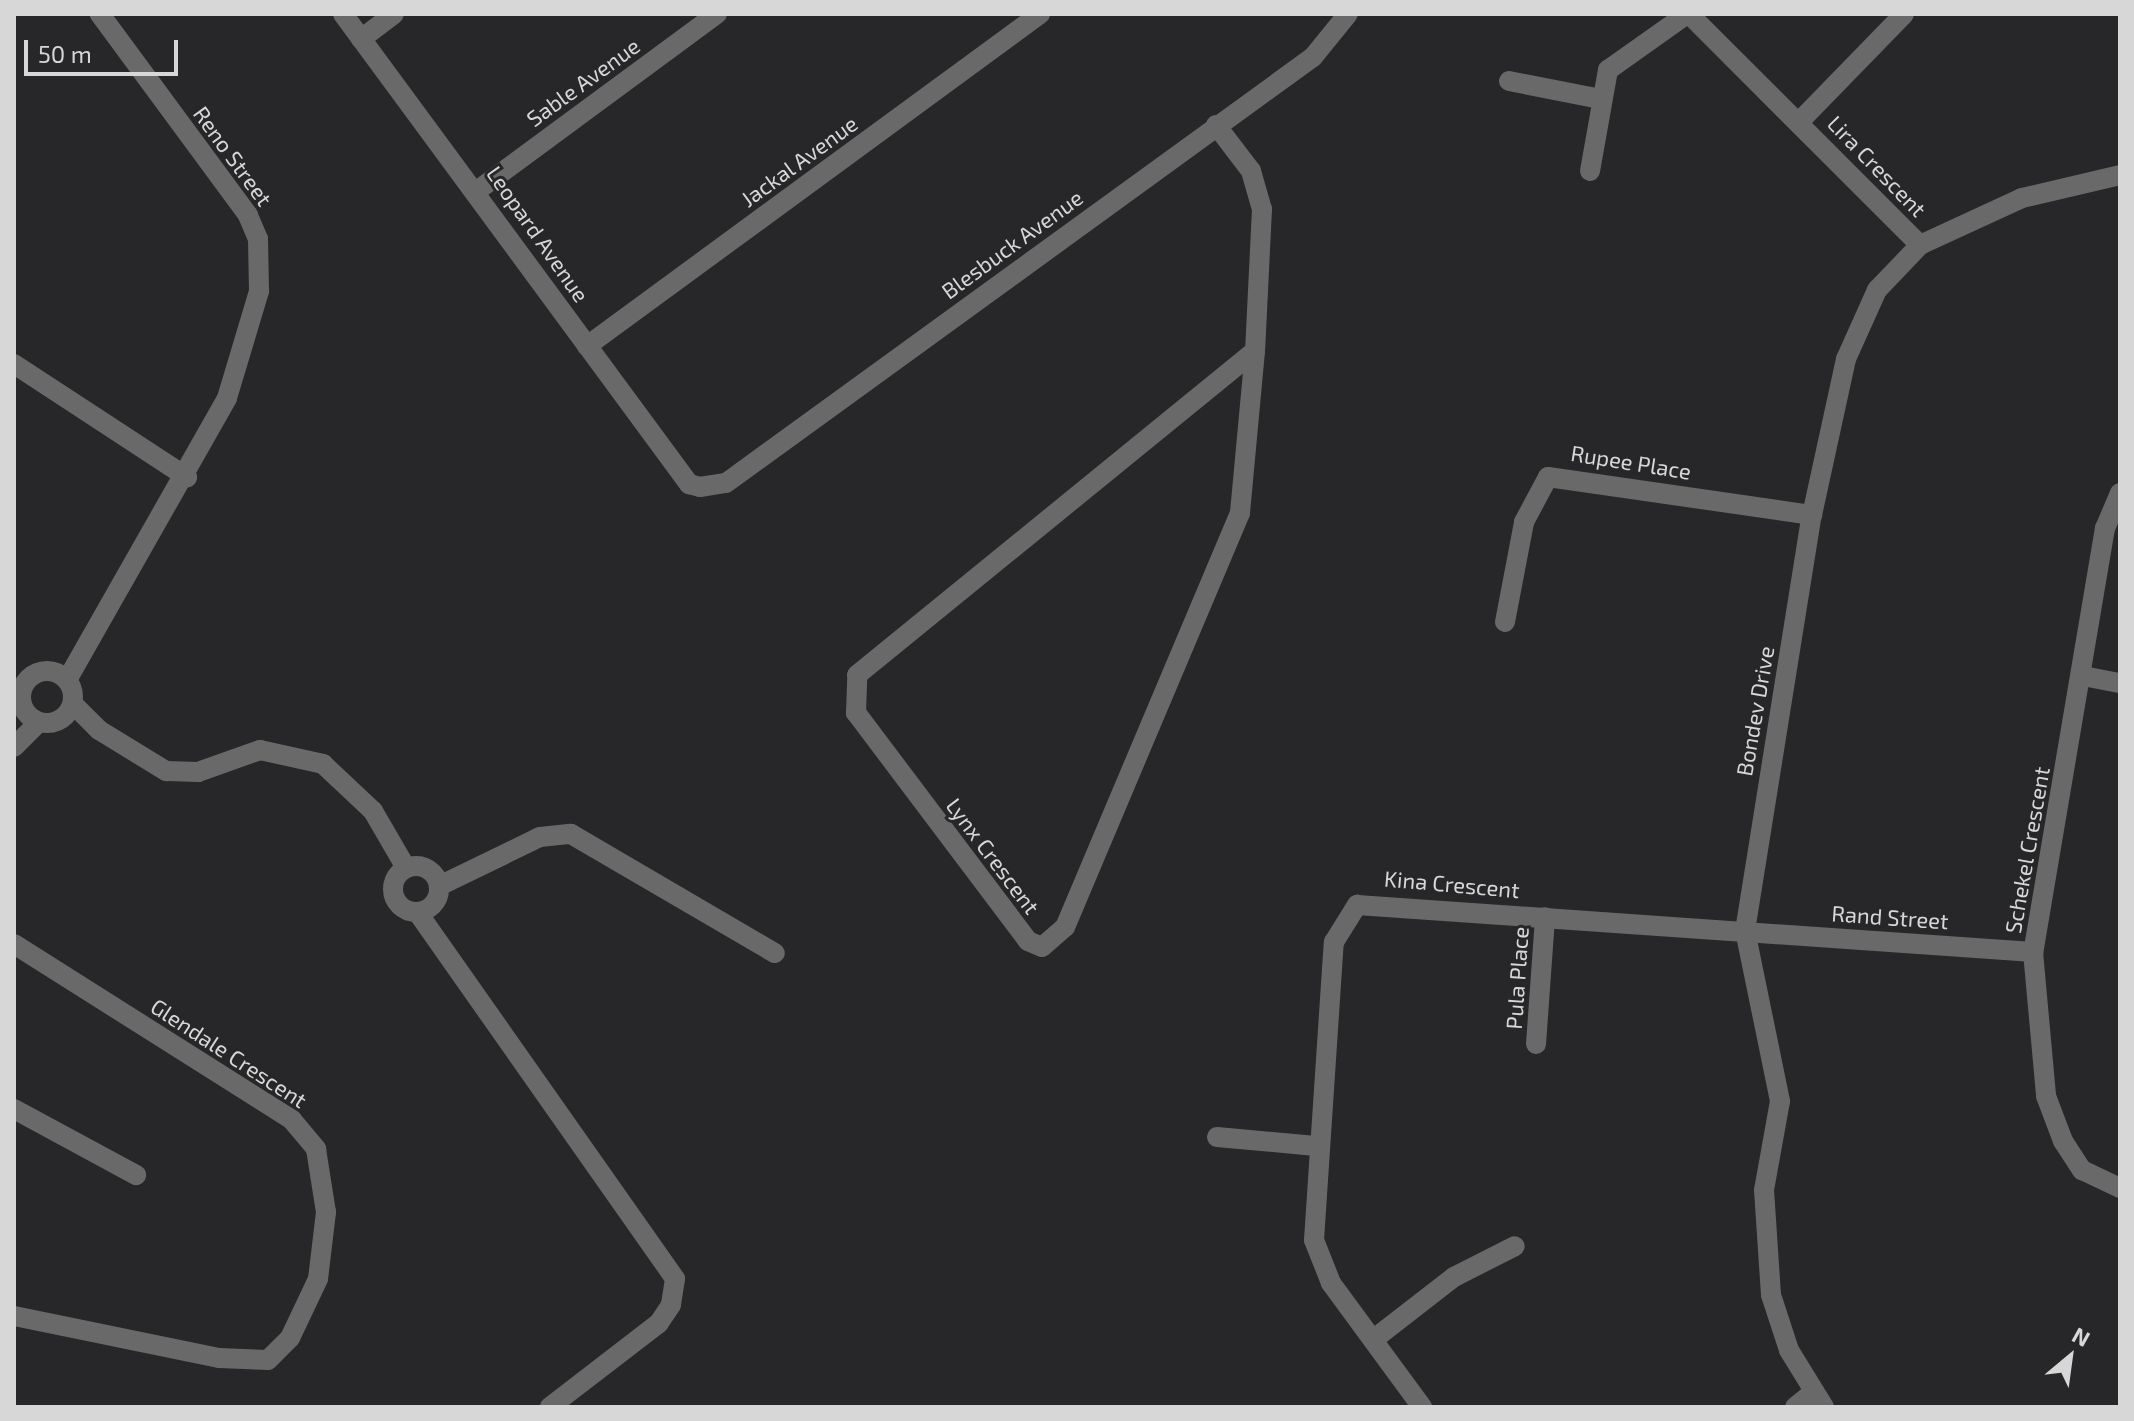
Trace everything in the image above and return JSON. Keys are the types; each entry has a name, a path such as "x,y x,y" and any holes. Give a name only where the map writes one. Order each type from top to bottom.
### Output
{"street":[{"name":"Reno Street","path":"61,676 86,644 187,477 250,341 259,291 258,239 248,215 100,14"},
{"name":"Leopard Avenue","path":"343,14 478,190 587,346 689,484"},
{"path":"361,39 394,14"},
{"name":"Sable Avenue","path":"478,190 717,14"},
{"name":"Jackal Avenue","path":"587,346 1040,14"},
{"name":"Blesbuck Avenue","path":"689,484 726,483 1322,49 1348,14"},
{"path":"1590,171 1601,99 1615,61 1688,14"},
{"name":"Lira Crescent","path":"1688,14 1800,121 1920,245"},
{"name":"Lira Crescent","path":"1800,121 1904,14"},
{"path":"1509,81 1601,99"},
{"name":"Lynx Crescent","path":"1216,125 1261,194 1255,351 1244,485 1226,558 1065,927 1042,947 1028,941 856,713 857,675 1255,351"},
{"name":"Bondev Drive","path":"1810,1403 1769,1282 1764,1190 1780,1101 1745,931 1812,515 1854,337 1877,290 1920,245 2022,198 2120,175"},
{"path":"14,364 187,477"},
{"name":"Rupee Place","path":"1505,622 1524,522 1548,477 1812,515"},
{"name":"Schekel Crescent","path":"2120,493 2105,528 2083,676 2033,952 2046,1096 2063,1141 2082,1170 2120,1188"},
{"path":"32,718 20,678 61,676 69,710 99,730 183,775 260,750 323,764 373,811 406,868"},
{"path":"2083,676 2120,683"},
{"path":"14,746 32,718 69,710"},
{"path":"439,886 540,837 571,834 775,953"},
{"path":"406,868 427,869 439,886 437,901 418,913"},
{"path":"406,868 393,896 418,913 675,1279 671,1305 659,1323 550,1407"},
{"name":"Kina Crescent","path":"1422,1407 1319,1260 1316,1146 1334,942 1347,914 1372,901 1745,931"},
{"name":"Pula Place","path":"1536,1044 1545,917"},
{"name":"Rand Street","path":"1745,931 2033,952"},
{"name":"Glendale Crescent","path":"14,1316 219,1358 268,1360 290,1338 318,1279 326,1212 316,1149 292,1120 16,952"},
{"path":"14,1109 136,1175"},
{"path":"1217,1137 1316,1146"},
{"path":"1374,1339 1454,1277 1515,1246"}]}
